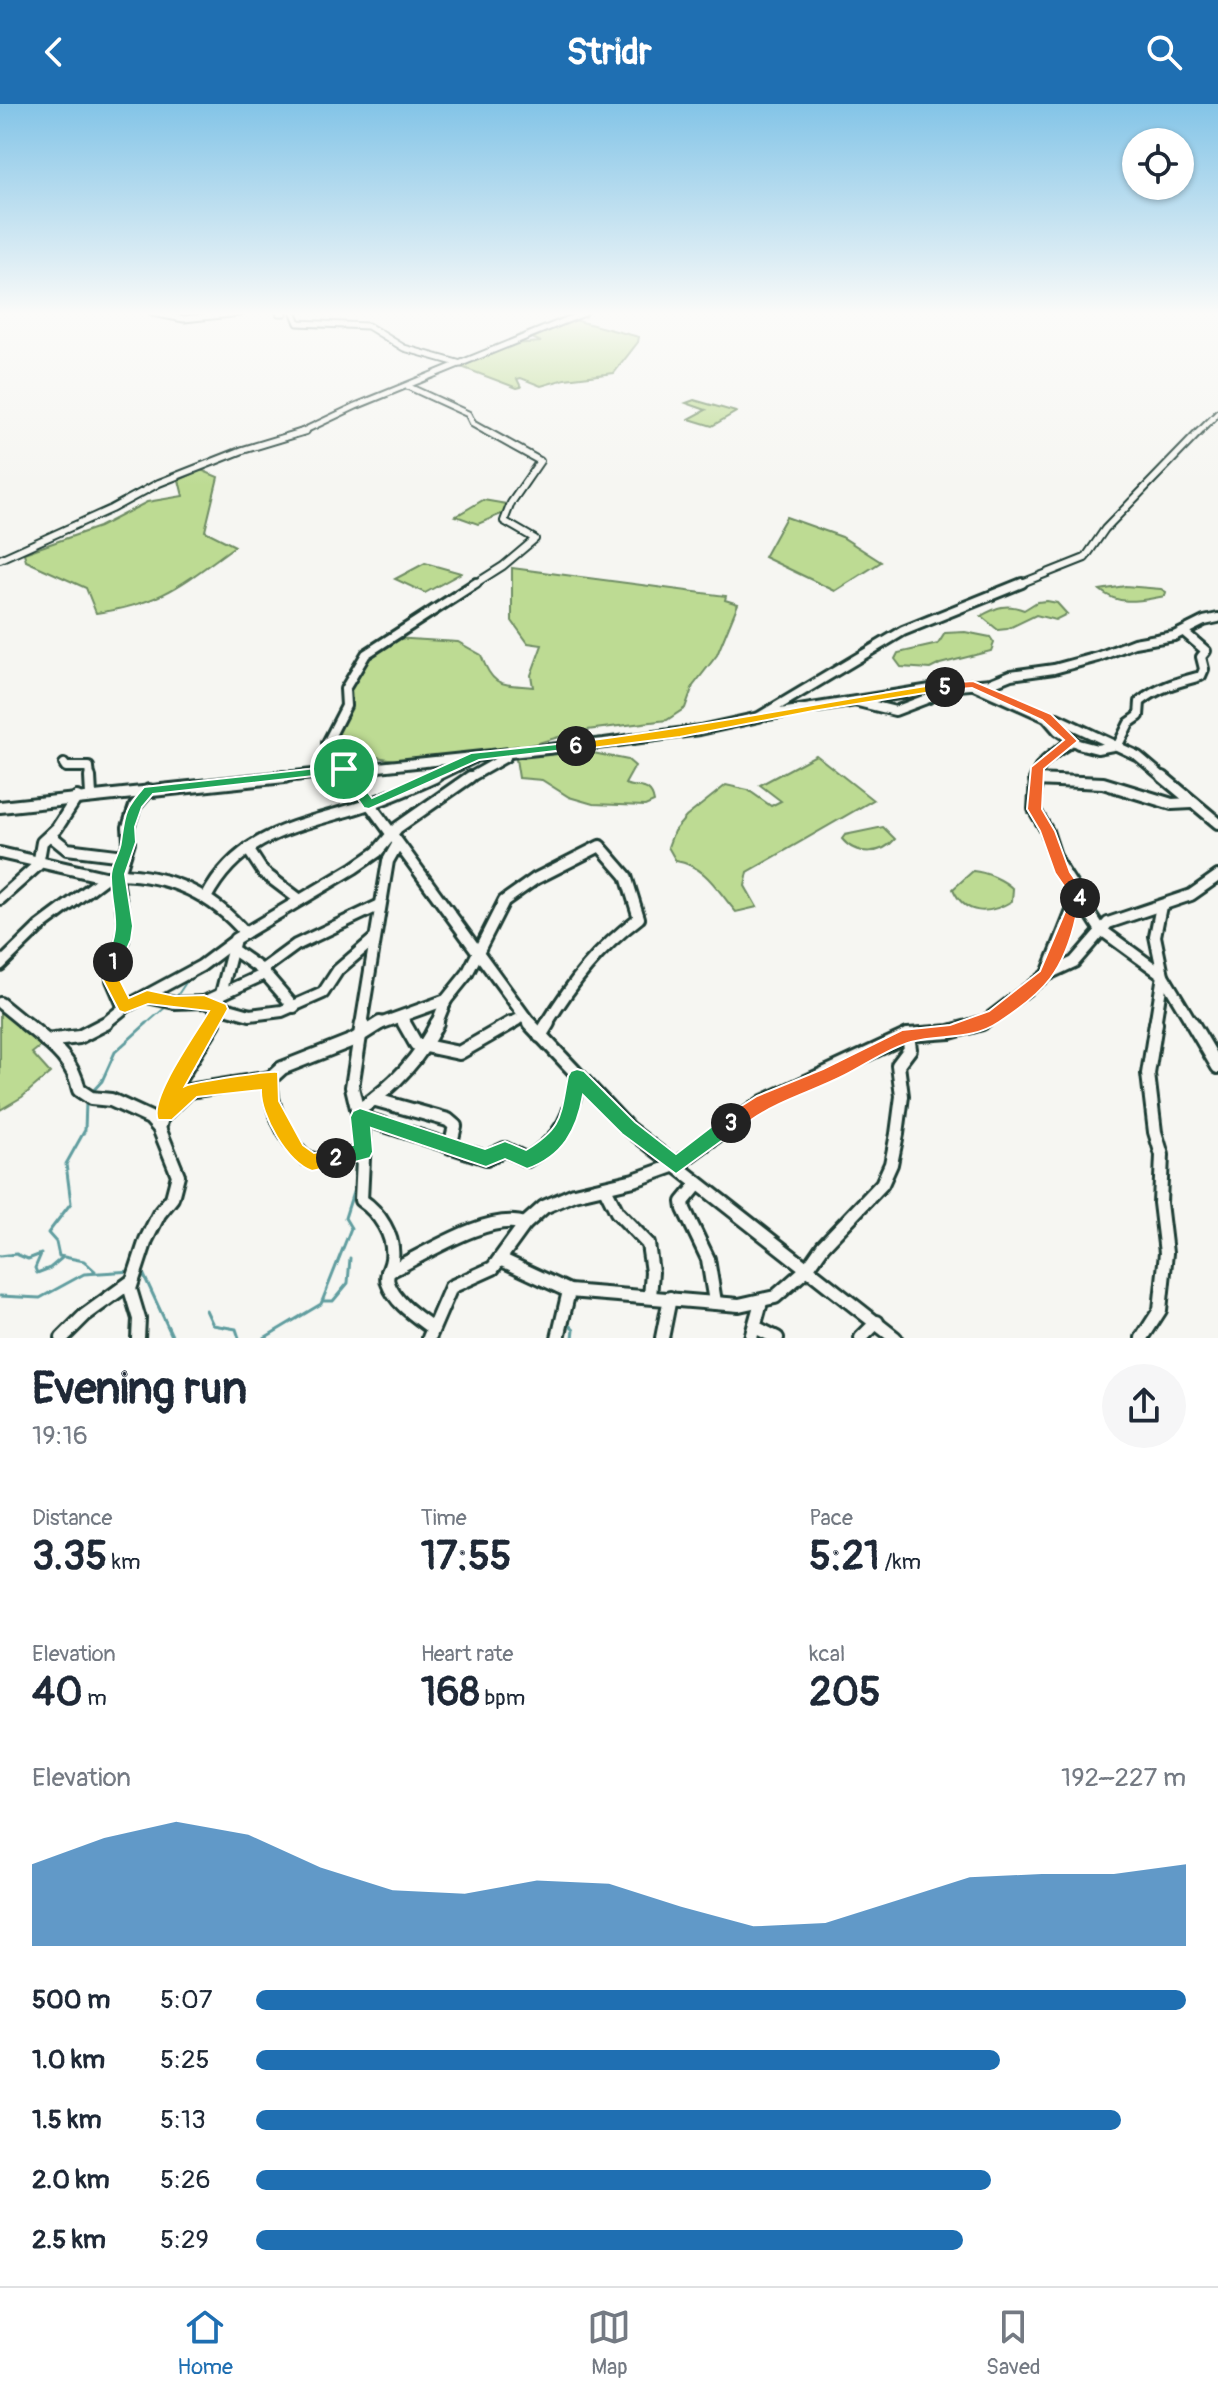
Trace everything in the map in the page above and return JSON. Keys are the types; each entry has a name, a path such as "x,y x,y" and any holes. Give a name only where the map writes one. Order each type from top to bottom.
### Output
{"street":[{"path":"0,559 111,509 159,483 243,450 306,431 336,415 447,371"},
{"path":"407,386 468,414 473,424 540,461 511,503 504,521 535,539 503,566 366,654 345,689 346,706 327,743 394,840 540,1036 577,1076 628,1128 697,1185 895,1338"},
{"path":"759,717 903,631 1085,558 1105,529 1218,413"},
{"path":"0,807 680,733 850,701 932,688 991,683 1011,675 1054,669 1098,657 1134,643 1184,632 1204,621 1218,618"},
{"path":"1118,745 1129,723 1139,716 1142,699 1168,684 1201,676 1205,647 1184,632"},
{"path":"973,685 1118,745 1162,773 1192,803 1216,819"},
{"path":"850,701 900,710 929,698 932,688"},
{"path":"1046,717 1072,741 1097,749 1118,745"},
{"path":"1072,741 1038,767 1034,809 1047,831 1062,873 1088,907 1100,929 1163,975"},
{"path":"517,753 484,767 397,828 374,939 352,1087 360,1113 363,1152 360,1199 378,1213 385,1229 393,1255 388,1283 400,1303 431,1333 451,1287 486,1273 525,1224 544,1207 574,1194 605,1188 676,1165 763,1102 908,1035 950,1032 983,1023 1046,975 1080,957 1100,929 1117,918 1200,891 1218,876"},
{"path":"206,898 215,878 248,849 306,821 369,804 476,756"},
{"path":"64,764 66,767 89,767 91,795"},
{"path":"1035,780 1112,785 1172,804 1192,803"},
{"path":"0,965 57,912 114,877 129,842 128,827 135,806 149,790"},
{"path":"0,899 38,865 42,842 51,836 77,797"},
{"path":"51,836 67,849 124,856"},
{"path":"46,1041 86,1036 103,1027 125,1007 201,966 245,933 394,840"},
{"path":"165,1114 183,1095 194,1090 258,1083 271,1078 282,1068 362,1035 382,1022 446,1000 457,991 504,901 535,879 600,846 616,861 635,897 639,918 610,940 573,981 540,1036"},
{"path":"248,849 252,860 272,882 300,900"},
{"path":"0,853 38,865 58,865 114,877 152,875 187,887 206,898 245,933"},
{"path":"114,877 125,926 123,940 113,961 112,980 125,1007"},
{"path":"0,887 0,899"},
{"path":"147,997 175,1003 204,1002 263,972 296,945 380,905"},
{"path":"1161,906 1155,936 1163,975 1218,1067"},
{"path":"1046,975 1063,940 1068,917 1072,911 1088,907"},
{"path":"204,1002 250,1015 294,1007 323,993 338,970 374,939"},
{"path":"232,945 263,972 294,1007"},
{"path":"159,1128 169,1096 220,1009 232,945"},
{"path":"1142,1338 1160,1310 1166,1253 1160,1203 1162,1155 1155,1132 1148,1074 1163,975"},
{"path":"360,1113 376,1100 423,1046 443,1014 446,1000"},
{"path":"0,1003 64,1055 76,1074 79,1090 84,1094 144,1113 159,1128 178,1175 172,1198 159,1214 146,1240 130,1289 139,1319 138,1338"},
{"path":"401,1018 416,1044 459,1053 517,1020"},
{"path":"500,1259 569,1291 739,1305 761,1302 787,1289 882,1184 887,1174 902,1096 898,1065 910,1049 908,1035"},
{"path":"360,1113 486,1158 507,1150 527,1160 556,1142 569,1121 577,1076"},
{"path":"271,1078 270,1102 296,1151 303,1158 319,1163 363,1152"},
{"path":"376,1100 448,1120 455,1126 450,1147"},
{"path":"697,1185 683,1202 684,1209 708,1259 715,1302"},
{"path":"605,1188 617,1212 648,1244 652,1272 650,1297"},
{"path":"388,1272 488,1224 511,1219 525,1224"},
{"path":"62,1338 85,1315 132,1281"},
{"path":"558,1338 569,1291"},
{"path":"662,1338 670,1298"},
{"path":"761,1302 753,1332 777,1338"},
{"path":"861,1338 877,1322"}],"green space":[{"path":"471,371 616,371 541,386 521,378 517,379 521,387"},
{"path":"694,400 736,412 712,426 689,419 706,410 686,403"},
{"path":"201,470 218,477 205,531 235,546 155,598 96,613 86,588 26,561 24,553 99,527 147,502 183,496 179,480"},
{"path":"483,500 507,504 506,512 478,524 456,516"},
{"path":"786,517 842,537 881,562 835,591 764,557"},
{"path":"425,563 461,573 425,593 395,579"},
{"path":"512,568 726,596 725,600 738,604 717,655 693,686 685,708 667,720 579,731 518,749 407,762 334,750 328,742 347,706 345,694 362,660 393,638 458,642 481,655 494,679 533,687 531,675 542,645 528,643 512,621"},
{"path":"1125,586 1166,592 1165,596 1131,601 1115,599 1100,590"},
{"path":"1037,602 1057,603 1067,614 1055,620 1036,615 998,630 981,616 1002,607 1024,610"},
{"path":"965,632 990,637 994,643 991,651 930,669 901,667 895,659 898,653 938,644 945,633"},
{"path":"573,749 628,760 635,766 625,784 647,789 654,802 645,806 593,804 569,797 542,780 519,778 516,759 520,756"},
{"path":"816,755 873,800 748,872 745,886 757,907 736,912 704,874 676,861 668,847 674,831 686,817 726,785 748,790 771,806 781,801 760,785"},
{"path":"883,827 895,839 876,851 861,851 842,839 845,835"},
{"path":"973,871 989,875 1013,889 1012,901 986,910 964,904 953,889"},
{"path":"0,1001 47,1041 32,1053 50,1073 22,1097 0,1110"}],"waterway":[{"path":"175,999 189,978"},
{"path":"145,1025 167,1006"},
{"path":"91,1093 102,1081 115,1052 147,1023"},
{"path":"86,1102 85,1130 66,1164 71,1203 48,1233 56,1242 59,1256 84,1261 95,1271"},
{"path":"264,1338 321,1304 351,1228 345,1218 355,1186"},
{"path":"0,1256 16,1254 28,1259 41,1254 35,1268 37,1273 50,1268 63,1257"},
{"path":"323,1301 333,1301 348,1283 350,1258"},
{"path":"0,1296 40,1298 84,1274 132,1271"},
{"path":"142,1271 173,1338"},
{"path":"573,1338 574,1329 569,1324 574,1298"},
{"path":"206,1310 213,1325 236,1329 239,1338"}],"route":[{"path":"973,685 1046,717 1072,741 1038,767 1034,809 1050,837 1062,873 1088,907 1072,911 1068,917 1063,940 1046,975 995,1016 983,1023 950,1032 908,1035 770,1099 752,1108 676,1165 628,1128 577,1076 569,1121 556,1142 527,1160 505,1149 486,1158 360,1117 363,1152 312,1162 296,1151 270,1102 268,1091 271,1078 258,1083 188,1092 165,1114 169,1096 220,1009 204,1002 163,1002 147,997 125,1007 123,1005 111,971 125,926 117,880 129,842 128,827 135,806 149,790 344,769 369,804 476,756 680,733 850,701 973,685"}]}
